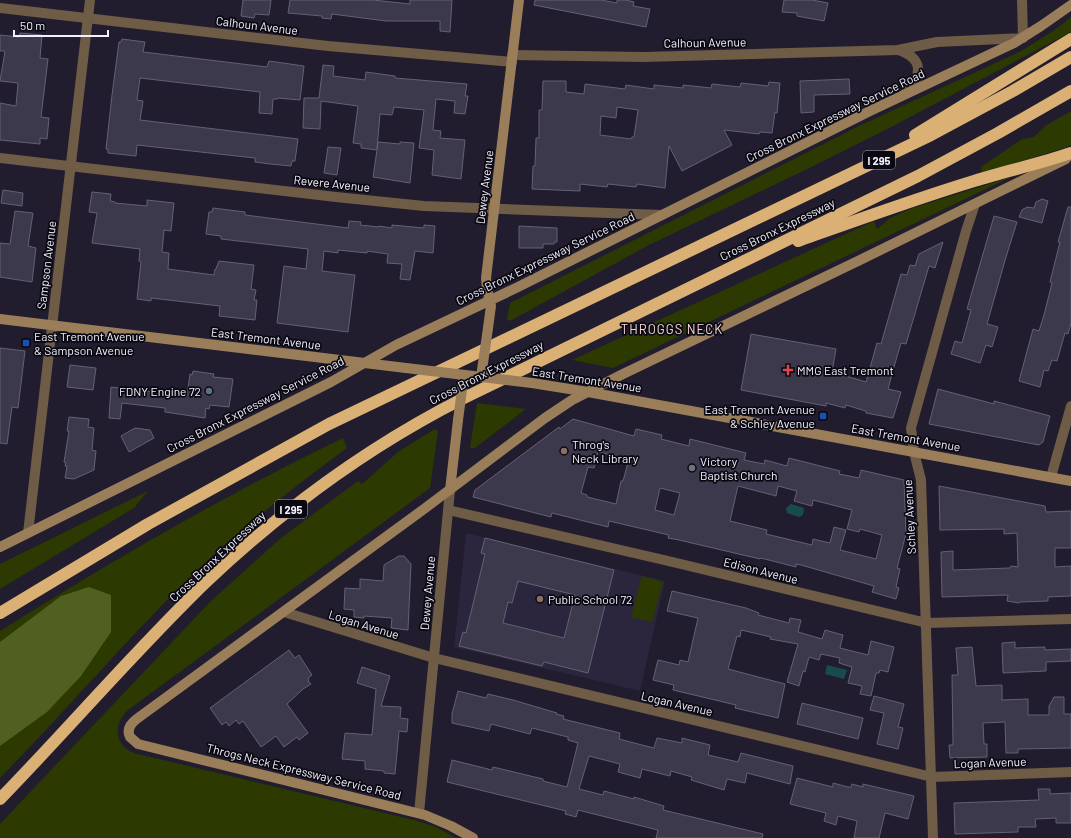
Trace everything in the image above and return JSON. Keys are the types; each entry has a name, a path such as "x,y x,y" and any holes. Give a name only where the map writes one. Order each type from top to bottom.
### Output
{"highway":[{"path":"848,175 1071,39"},
{"name":"Cross Bronx Expressway","path":"0,613 148,524 329,424 848,175 973,113 1071,57"},
{"name":"Cross Bronx Expressway","path":"0,799 205,584 274,523 334,477 383,443 443,408 918,176 1019,122 1071,91"},
{"path":"732,266 906,202 976,180 1071,155"}],"main road":[{"name":"Dewey Avenue","path":"481,377 491,312 486,278 519,0"},
{"name":"Cross Bronx Expressway Service Road","path":"28,533 331,382 396,345 489,301 905,94 1024,38 1071,5"},
{"path":"284,612 564,405 623,374 975,204 1071,155"},
{"name":"East Tremont Avenue","path":"0,319 532,383 1071,481"},
{"name":"Dewey Avenue","path":"450,490 464,375"},
{"path":"0,547 28,533"},
{"name":"Throgs Neck Expressway Service Road","path":"284,612 138,718 130,726 128,734 132,740 142,745 419,813 435,818 473,838"}],"street":[{"name":"Sampson Avenue","path":"28,533 90,0"},
{"path":"1022,0 1024,38"},
{"name":"Calhoun Avenue","path":"0,8 328,46 512,59 898,50 937,42 1024,38"},
{"path":"898,50 913,57 919,70 916,80 905,94"},
{"name":"Revere Avenue","path":"0,158 424,206 662,215"},
{"name":"Schley Avenue","path":"934,838 921,480 914,452 911,428 966,231 975,204"},
{"path":"1051,477 1071,406"},
{"name":"Dewey Avenue","path":"419,813 450,490"},
{"name":"Edison Avenue","path":"448,510 927,623 1071,619"},
{"name":"Logan Avenue","path":"284,612 434,658 932,777 1071,772"}],"shaded area":[{"path":"791,504 804,508 803,515 799,517 787,513 786,508"},
{"path":"466,533 665,581 640,691 454,647"},
{"path":"827,665 847,670 844,679 825,674"}],"green space":[{"path":"1071,17 1071,32 895,125 649,245 510,321 507,319 510,303 859,126 1021,51 1053,31"},
{"path":"1071,111 1071,145 982,173 981,167 1022,139 1034,137 1045,126"},
{"path":"1011,177 613,368 572,360 874,221 877,229 890,218 910,209"},
{"path":"477,403 526,409 475,448 470,448"},
{"path":"435,429 438,431 430,488 128,710 120,722 118,734 119,740 123,745 134,753 414,820 436,827 456,838 0,838 0,824 210,602 281,538 358,481 362,484 398,452"},
{"path":"343,438 347,448 265,511 188,579 140,628 0,778 0,631 126,554 255,482"},
{"path":"148,491 134,508 0,589 0,564"},
{"path":"642,576 663,582 652,622 631,617"},
{"path":"89,587 111,595 111,632 81,676 47,712 0,746 0,642 61,596"}],"building":[{"path":"243,0 271,0 269,15 255,14 254,18 241,16"},
{"path":"290,0 373,0 410,4 410,0 452,0 450,32 440,31 440,21 386,21 332,14 331,19 322,18 322,16 288,13"},
{"path":"535,0 601,0 617,3 617,0 626,0 634,2 633,6 650,9 646,27 534,5"},
{"path":"784,0 812,0 828,3 824,21 797,16 797,13 782,12"},
{"path":"20,33 42,35 40,58 48,59 41,117 49,118 47,139 40,138 40,144 0,140 0,103 16,106 18,83 0,81 5,51 0,51 0,35 19,37"},
{"path":"122,39 145,42 143,52 267,67 269,61 304,66 300,100 273,99 272,114 259,113 260,92 140,78 137,100 143,101 140,120 298,139 295,161 292,161 291,166 270,164 255,162 255,158 137,145 136,156 108,153 108,149 106,149 112,95 119,42 121,42"},
{"path":"323,65 334,66 333,76 365,80 366,72 395,76 395,78 467,84 465,96 468,96 465,114 454,113 455,101 436,99 433,130 441,131 440,138 465,140 461,179 432,175 434,150 419,148 424,110 394,107 392,115 380,114 377,149 378,142 400,144 400,142 414,143 410,183 373,177 377,150 361,148 361,144 353,143 358,106 321,101 320,129 303,128 304,98 319,98"},
{"path":"849,79 850,94 814,95 814,112 801,113 800,81"},
{"path":"543,81 566,81 566,92 584,94 585,84 625,89 626,85 654,89 654,85 683,88 683,85 711,88 712,84 740,87 741,83 768,86 769,82 780,83 777,113 775,112 772,133 760,132 759,134 724,130 732,145 682,171 669,146 665,188 637,184 636,187 608,184 607,187 580,184 580,191 532,189 536,138 539,138 539,110 542,110","holes":["617,107 638,110 634,137 631,139 600,135 601,116 616,118"]},
{"path":"328,147 341,148 337,175 324,173"},
{"path":"3,190 23,193 22,206 1,203"},
{"path":"92,192 111,194 110,201 115,203 147,206 147,200 174,203 171,231 164,230 162,252 169,253 168,269 214,275 219,261 254,265 251,289 256,290 254,300 257,300 255,320 219,316 220,306 151,298 151,301 137,299 141,262 139,261 140,249 92,243 97,213 89,212"},
{"path":"1042,199 1048,201 1042,223 1019,217 1022,210 1027,207 1034,208 1036,202"},
{"path":"1068,207 1071,207 1071,323 1068,334 1065,333 1057,361 1052,360 1048,371 1044,370 1040,387 1019,381 1033,329 1039,331 1044,315 1052,283 1050,282 1060,242 1058,242"},
{"path":"213,208 245,212 245,215 348,228 349,221 361,222 360,225 392,228 392,225 424,228 424,225 435,226 433,253 415,251 410,280 400,279 402,264 387,263 388,254 367,251 367,253 338,250 338,253 324,251 322,271 355,275 348,332 277,323 284,266 306,269 308,249 221,239 221,236 206,234 209,212 212,212"},
{"path":"15,211 33,213 28,246 36,248 32,282 0,277 0,243 10,244"},
{"path":"994,216 1017,222 987,324 998,327 992,347 986,345 980,363 951,354 955,341 962,343 971,310 967,309"},
{"path":"519,226 557,228 557,242 554,242 554,244 543,244 543,248 519,248"},
{"path":"943,242 935,268 929,266 906,344 901,343 896,360 888,389 901,392 893,418 866,413 866,411 846,405 845,408 826,403 826,406 741,390 751,334 836,349 832,372 866,382 877,343 881,344 901,274 907,275 910,265 915,266 919,254"},
{"path":"0,348 25,351 18,408 12,407 7,444 0,443"},
{"path":"70,365 96,368 93,390 67,387"},
{"path":"193,371 214,374 213,377 233,379 229,407 210,405 209,409 206,408 205,418 165,412 165,408 122,403 120,419 109,418 111,387 187,396 190,374 192,375"},
{"path":"938,389 994,404 994,401 1050,416 1043,442 1039,445 929,424"},
{"path":"69,417 89,419 88,427 94,428 92,450 96,451 94,470 74,479 65,478 67,466 65,466 66,463 64,462 69,431 67,431"},
{"path":"573,419 634,436 636,429 662,435 661,439 689,446 690,439 746,453 744,460 764,464 765,460 787,466 789,458 840,471 839,474 859,478 861,470 904,480 906,534 897,568 900,569 896,587 899,588 896,599 872,592 874,586 801,565 796,564 796,567 668,538 669,535 609,521 608,527 552,513 551,517 473,497 475,490 559,427 560,429","holes":["598,452 629,459 623,481 621,481 616,504 587,497 587,495 581,493 588,467 594,468","738,486 776,496 778,486 797,491 794,501 812,506 813,500 852,510 847,529 859,532 860,529 882,535 876,559 840,550 846,530 834,527 830,543 813,539 812,545 766,534 767,530 730,521","660,488 680,493 674,515 655,510"]},
{"path":"135,428 150,430 154,438 129,452 121,436"},
{"path":"939,486 1045,506 1046,512 1071,511 1071,548 1055,548 1055,567 1071,566 1071,596 1048,597 1048,601 1019,603 1007,601 1008,595 942,597 941,552 953,551 953,570 1010,568 1011,566 1018,567 1017,533 1004,534 1004,529 940,530"},
{"path":"485,538 614,570 588,673 544,662 542,666 459,646 463,632 466,633 485,554 481,553","holes":["518,581 575,595 564,638 503,623 508,602 512,603"]},
{"path":"399,556 404,556 411,564 408,630 391,628 392,618 364,616 364,618 354,617 354,610 344,609 345,588 360,589 360,579 383,581 384,565"},
{"path":"672,591 746,608 759,613 758,615 789,623 790,618 801,620 798,632 822,639 825,630 843,635 840,648 868,655 871,641 894,647 888,672 880,670 879,673 876,673 871,696 860,694 862,686 848,683 852,667 839,663 840,658 821,654 819,660 809,657 799,686 787,682 798,644 770,639 771,637 741,630 740,637 737,636 728,669 785,684 778,718 735,708 736,705 673,690 674,685 653,680 658,660 679,665 680,660 688,662 698,618 667,611"},
{"path":"1015,642 1015,648 1045,647 1045,650 1071,649 1071,661 1046,662 1046,671 1003,673 1002,643"},
{"path":"972,647 976,686 1002,685 1002,700 1028,699 1028,715 1049,715 1049,706 1054,697 1064,697 1064,714 1071,714 1071,748 1018,749 1018,753 1006,753 1005,722 983,723 984,744 987,744 987,757 950,758 949,745 953,745 952,675 958,675 956,648"},
{"path":"289,650 295,658 299,655 312,675 308,678 308,681 311,684 303,689 287,704 308,733 299,740 297,737 284,747 276,736 261,747 243,721 239,724 236,720 229,726 226,722 222,725 210,708"},
{"path":"362,667 390,676 381,706 401,707 400,718 408,719 407,732 399,731 395,774 365,769 365,761 342,759 345,733 372,735 376,689 357,683"},
{"path":"458,691 486,698 488,694 513,700 557,713 556,714 564,716 563,719 620,733 619,739 654,748 657,738 682,743 682,738 710,745 708,755 738,762 741,753 793,766 790,784 747,773 745,783 727,779 724,790 691,780 692,777 671,771 670,776 642,769 640,778 618,772 620,764 589,756 579,789 603,795 604,791 634,799 634,797 664,806 663,810 763,834 762,838 656,838 658,830 578,810 576,817 565,814 566,811 447,782 452,760 492,770 493,767 543,779 543,781 567,787 578,743 568,740 568,737 532,728 530,734 491,724 489,731 452,723 452,714"},
{"path":"874,696 904,704 898,727 903,728 898,749 877,744 884,713 870,710"},
{"path":"802,703 863,718 858,739 797,724"},
{"path":"797,778 833,787 833,783 848,787 851,787 852,784 863,787 863,784 914,796 908,819 885,813 879,838 854,838 857,821 838,816 836,825 824,821 826,813 790,804"},
{"path":"1038,789 1050,789 1050,794 1071,793 1071,823 1056,823 1056,818 1035,819 1036,827 1018,827 1018,832 955,834 954,803 1039,800"}],"place":[{"name":"East Tremont Avenue & Sampson Avenue","path":"26,343"},
{"name":"MMG East Tremont","path":"788,370"},
{"name":"FDNY Engine 72","path":"209,391"},
{"name":"East Tremont Avenue & Schley Avenue","path":"823,416"},
{"name":"Throg's Neck Library","path":"564,451"},
{"name":"Victory Baptist Church","path":"692,468"},
{"name":"Public School 72","path":"540,599"}],"district":[{"name":"THROGGS NECK","path":"672,329"}]}
